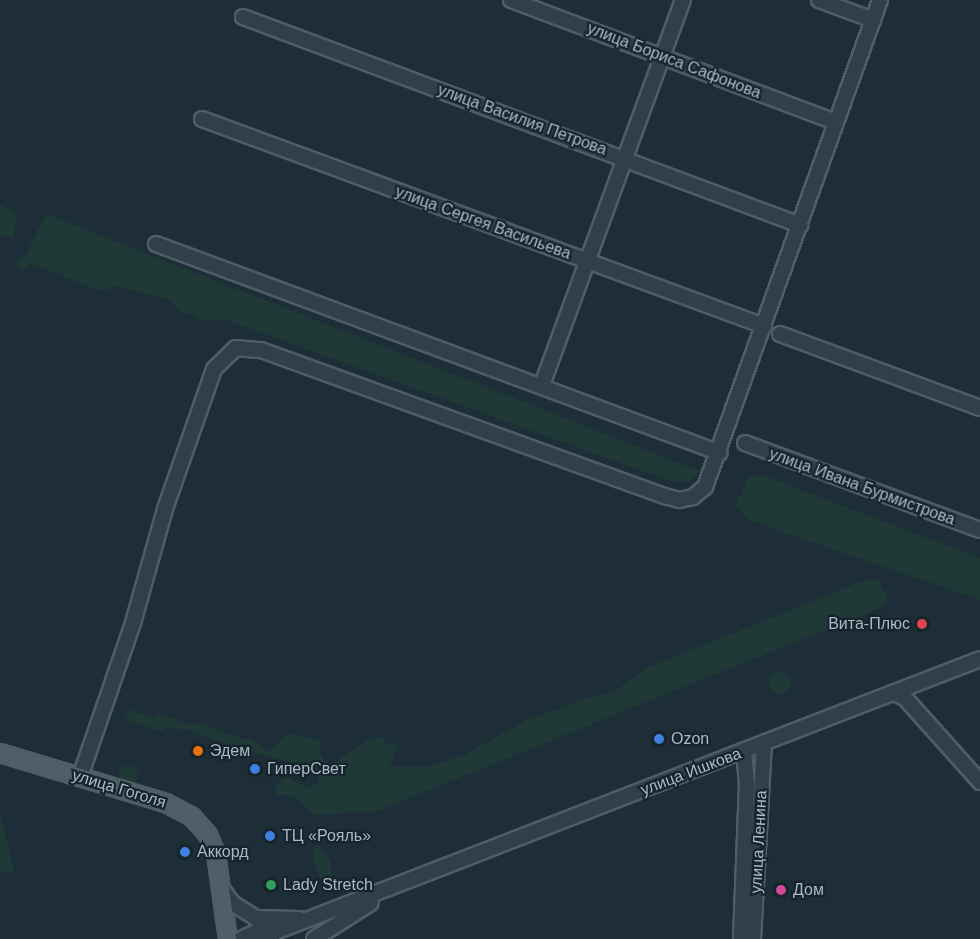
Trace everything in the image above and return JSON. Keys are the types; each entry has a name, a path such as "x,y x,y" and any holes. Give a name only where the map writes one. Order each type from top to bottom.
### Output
{"main road":[{"name":"улица Гоголя","path":"0,753 166,803 192,817 213,844 223,890 228,939"}],"street":[{"name":"улица Бориса Сафонова","path":"511,0 836,122"},
{"path":"542,385 585,261 626,159 683,0"},
{"path":"819,0 873,20"},
{"path":"80,777 133,623 165,509 214,369 228,352 236,348 261,350 679,500 693,497 705,488 720,453 880,0"},
{"name":"улица Василия Петрова","path":"243,17 800,225"},
{"name":"улица Сергея Васильева","path":"202,119 764,326"},
{"path":"156,244 542,385 720,453"},
{"path":"780,334 980,408"},
{"name":"улица Ивана Бурмистрова","path":"745,443 980,530"},
{"name":"улица Ишкова","path":"241,939 256,932 274,937 304,919 402,885 980,659"},
{"path":"894,693 905,698 980,782"},
{"name":"улица Ленина","path":"753,939 764,745"},
{"name":"улица Ленина","path":"741,939 747,785 744,751"},
{"name":"улица Ишкова","path":"314,939 402,885"},
{"path":"223,890 239,908 256,918 274,937"},
{"path":"256,918 304,919"}],"green space":[{"path":"0,205 17,213 13,238 0,235"},
{"path":"46,214 699,471 688,483 667,480 224,319 204,321 178,310 172,301 119,286 100,291 31,263 23,269 15,265 18,259 25,257"},
{"path":"764,476 980,558 980,600 748,520 736,505 748,477"},
{"path":"865,580 879,581 888,598 882,607 377,811 314,815 294,796 275,794 277,784 286,777 309,789 320,781 313,768 233,747 190,731 169,727 160,731 126,719 129,709 151,718 160,713 190,725 202,724 243,739 252,739 268,752 288,734 321,740 319,751 324,761 333,764 370,739 383,737 384,742 398,746 390,767 425,767 462,756 525,721 590,697 613,693 645,669"},
{"path":"780,672 788,675 791,683 788,691 780,694 772,691 769,683 772,675"},
{"path":"128,766 135,769 138,776 135,783 128,786 121,783 118,776 121,769"},
{"path":"0,813 14,871 2,873 0,871"},
{"path":"317,844 330,861 332,876 320,879 312,853"}],"place":[{"name":"Вита-Плюс","path":"922,624"},
{"name":"Ozon","path":"659,739"},
{"name":"Эдем","path":"198,751"},
{"name":"ГиперСвет","path":"255,769"},
{"name":"ТЦ «Рояль»","path":"270,836"},
{"name":"Аккорд","path":"185,852"},
{"name":"Lady Stretch","path":"271,885"},
{"name":"Дом","path":"781,890"}]}
